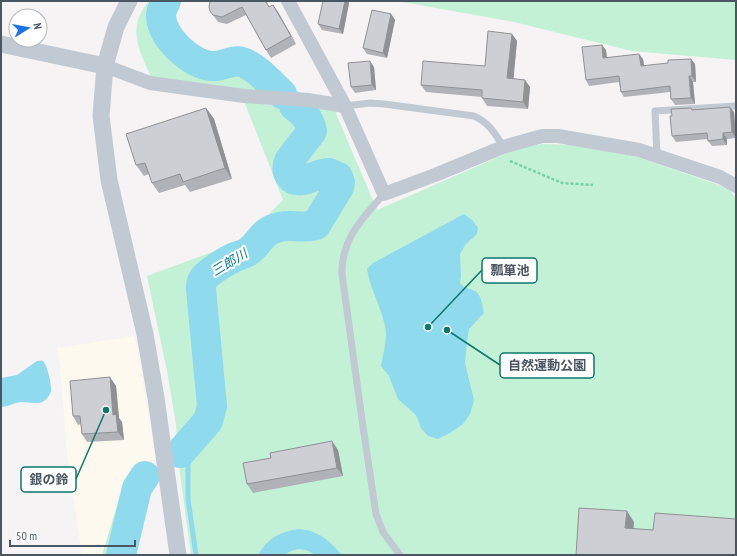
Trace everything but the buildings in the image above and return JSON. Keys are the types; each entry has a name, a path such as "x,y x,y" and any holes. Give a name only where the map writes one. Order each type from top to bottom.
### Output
{"street":[{"path":"129,1 116,27 105,66 101,116 109,180 145,334 156,398 178,555"},
{"path":"288,1 345,106 384,194 503,147 542,136 558,136 639,150 720,177 736,186"},
{"path":"1,44 105,66 150,83 244,96 308,100 345,106"}],"lane":[{"path":"345,106 370,103 384,104 474,116 480,118 489,126 503,147"},
{"path":"657,155 655,111 736,106"},
{"path":"384,194 363,217 346,245 342,268 376,514 383,532 400,555"}],"path":[{"path":"503,147 510,161 562,183 593,185"}],"shaded area":[{"path":"135,336 156,459 132,467 119,499 102,555 82,555 67,455 60,364 57,348"}],"green space":[{"path":"148,1 176,1 169,19 170,24 174,34 194,55 238,50 254,58 292,93 243,92 151,77 139,48 136,33 139,17"},
{"path":"397,1 736,1 736,60 632,51 514,22"},
{"path":"244,101 297,103 335,111 377,210 517,149 542,144 574,145 637,157 719,185 731,191 736,199 736,555 191,555 180,474 176,425 168,376 147,276 242,241 283,200"},
{"path":"132,467 146,484 126,555 102,555 119,499"}],"water":[{"path":"464,214 473,221 478,228 477,234 465,245 460,254 460,283 475,291 479,295 484,313 469,329 467,342 465,363 474,400 470,414 463,424 438,439 428,436 421,428 416,415 398,399 389,376 381,366 386,341 386,331 367,269 373,263"},
{"path":"37,361 43,361 45,363 49,375 51,391 47,398 39,403 19,402 1,407 1,378 17,375"},
{"path":"299,529 318,534 323,537 342,555 316,555 306,550 298,549 284,555 258,555 270,540 280,534"}],"waterway":[{"name":"三郎川","path":"166,1 161,13 162,23 172,41 187,55 195,61 212,66 238,61 248,64 282,94"},
{"name":"三郎川","path":"180,453 208,421 212,406 201,289 203,279 210,272 223,264 249,251 269,231 284,226 307,227 316,225 339,187 340,182 338,177 329,173 303,180 294,179 290,176 287,168 289,161 312,131 306,116 294,106"},
{"path":"188,445 188,499 196,555"},
{"name":"三郎川","path":"121,555 137,488 145,476"}],"place":[{"name":"瓢箪池","path":"428,327"},
{"name":"自然運動公園","path":"447,330"},
{"name":"銀の鈴","path":"106,410"}]}
